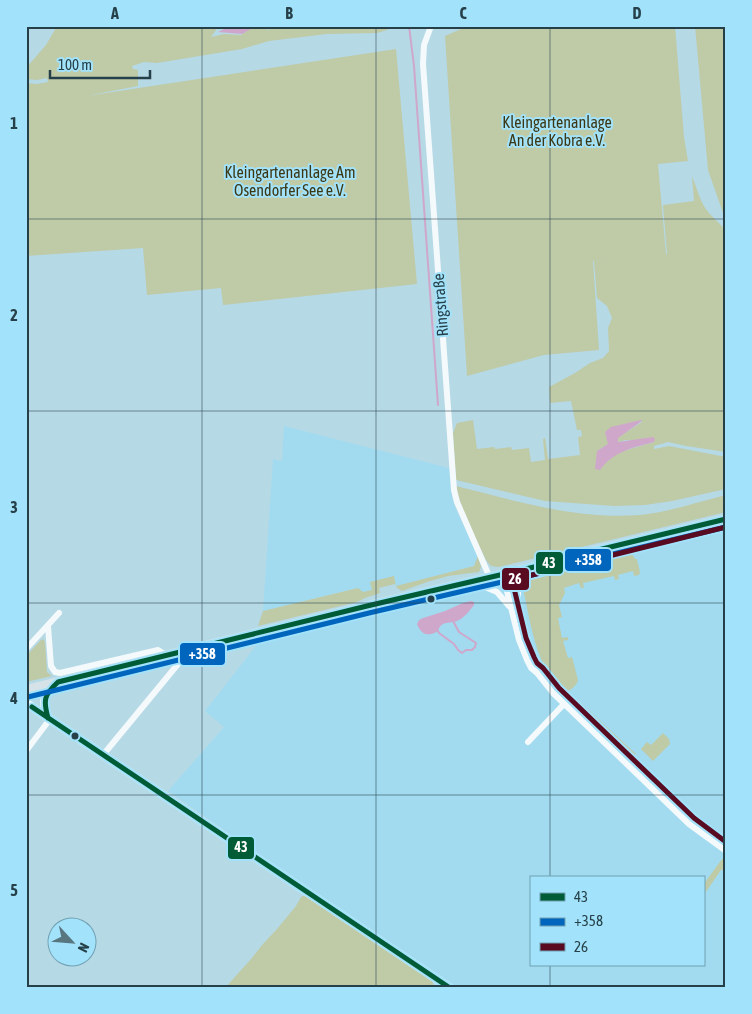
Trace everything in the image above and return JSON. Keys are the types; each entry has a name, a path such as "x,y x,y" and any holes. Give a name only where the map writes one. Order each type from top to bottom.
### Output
{"main road":[{"path":"26,690 58,678 188,650 726,519"}],"street":[{"name":"Ringstraße","path":"430,26 424,45 423,64 454,490 457,502 490,578"},
{"path":"518,602 518,585 525,576 530,574 534,567"},
{"path":"505,574 512,583 537,673"},
{"path":"505,574 505,583 519,640 532,668 564,704 689,824 726,851"},
{"path":"473,582 497,592 511,609"},
{"path":"26,649 59,613"},
{"path":"26,751 49,718 44,704 45,698 48,690 58,678 51,666 48,626"},
{"path":"103,755 178,664"},
{"path":"26,703 450,988"},
{"path":"528,742 564,704"}],"shaded area":[{"path":"230,26 256,26 242,34 218,32"},
{"path":"641,420 618,438 618,442 653,437 655,439 654,442 617,454 600,470 595,469 597,451 608,444 605,432 611,427"},
{"path":"284,426 449,468 455,507 478,556 474,566 396,586 393,576 372,590 363,593 357,588 263,611 273,459 282,461"},
{"path":"726,528 726,988 455,988 168,791 224,727 205,711 259,642 258,639 394,606 528,583"},
{"path":"471,601 474,602 474,605 463,617 442,625 435,633 423,633 417,624 423,618"}],"green space":[{"name":"Kleingartenanlage Am Osendorfer See e.V.","path":"57,26 219,26 211,37 224,34 241,35 254,26 263,26 267,30 277,26 391,26 387,30 377,33 327,34 269,41 242,49 157,63 144,62 132,66 133,69 138,70 138,86 86,96 396,49 417,284 223,305 221,288 147,295 143,248 26,256 26,83 48,82 47,78 37,80 26,79 26,68 46,45"},
{"name":"Kleingartenanlage An der Kobra e.V.","path":"468,26 675,26 684,137 688,161 658,164 666,254 663,205 694,201 692,176 706,209 726,231 726,452 668,442 654,446 654,449 669,446 726,457 726,489 672,501 645,505 614,506 545,501 456,480 453,433 457,423 473,420 477,449 511,447 512,450 529,448 531,462 545,460 543,439 545,438 548,459 580,455 578,437 582,436 581,430 577,430 571,401 550,403 549,387 590,363 603,358 609,351 608,328 612,318 607,306 597,298 594,261 624,258 593,261 599,350 544,355 467,376 445,36","holes":["641,420 642,422 617,438 618,442 626,440 654,442 620,452 606,461 597,463 597,451"]},
{"path":"695,26 726,26 726,210 723,213 708,170"},
{"path":"456,486 547,508 594,515 617,516 662,512 726,495 726,512 499,567 491,566 486,560 465,515"},
{"path":"632,554 637,559 639,575 634,576 633,571 618,575 619,579 615,580 614,576 583,583 584,588 581,588 579,583 564,588 565,593 559,605 562,617 558,618 562,638 568,637 568,640 563,641 568,658 572,657 578,680 572,689 562,692 546,670 536,646 523,590 525,585 535,578 586,562"},
{"path":"478,556 481,567 479,572 448,576 402,591 396,586 474,566"},
{"path":"394,576 396,586 395,584 379,588 380,593 357,602 258,626 263,611 358,588 363,592 372,590 370,582"},
{"path":"43,639 45,642 47,672 52,676 26,682 26,656"},
{"path":"577,702 581,703 636,754 634,756 637,759 575,704"},
{"path":"663,733 669,739 670,744 653,761 641,749 647,742 651,745"},
{"path":"722,859 726,860 726,870 721,870 704,895 704,884"},
{"path":"303,896 307,896 432,979 434,988 225,988 277,929"}],"waterway":[{"path":"409,26 414,66 438,405"},
{"path":"438,631 462,653 466,650 472,650 476,643 459,632 453,621"}],"transit line":[{"name":"43","path":"48,718 45,707 47,694 58,682 726,519"},
{"name":"+358","path":"28,697 726,527"},
{"name":"26","path":"726,527 512,580 526,638 537,663 559,688 694,818 726,842"},
{"name":"43","path":"32,707 450,988"}]}
